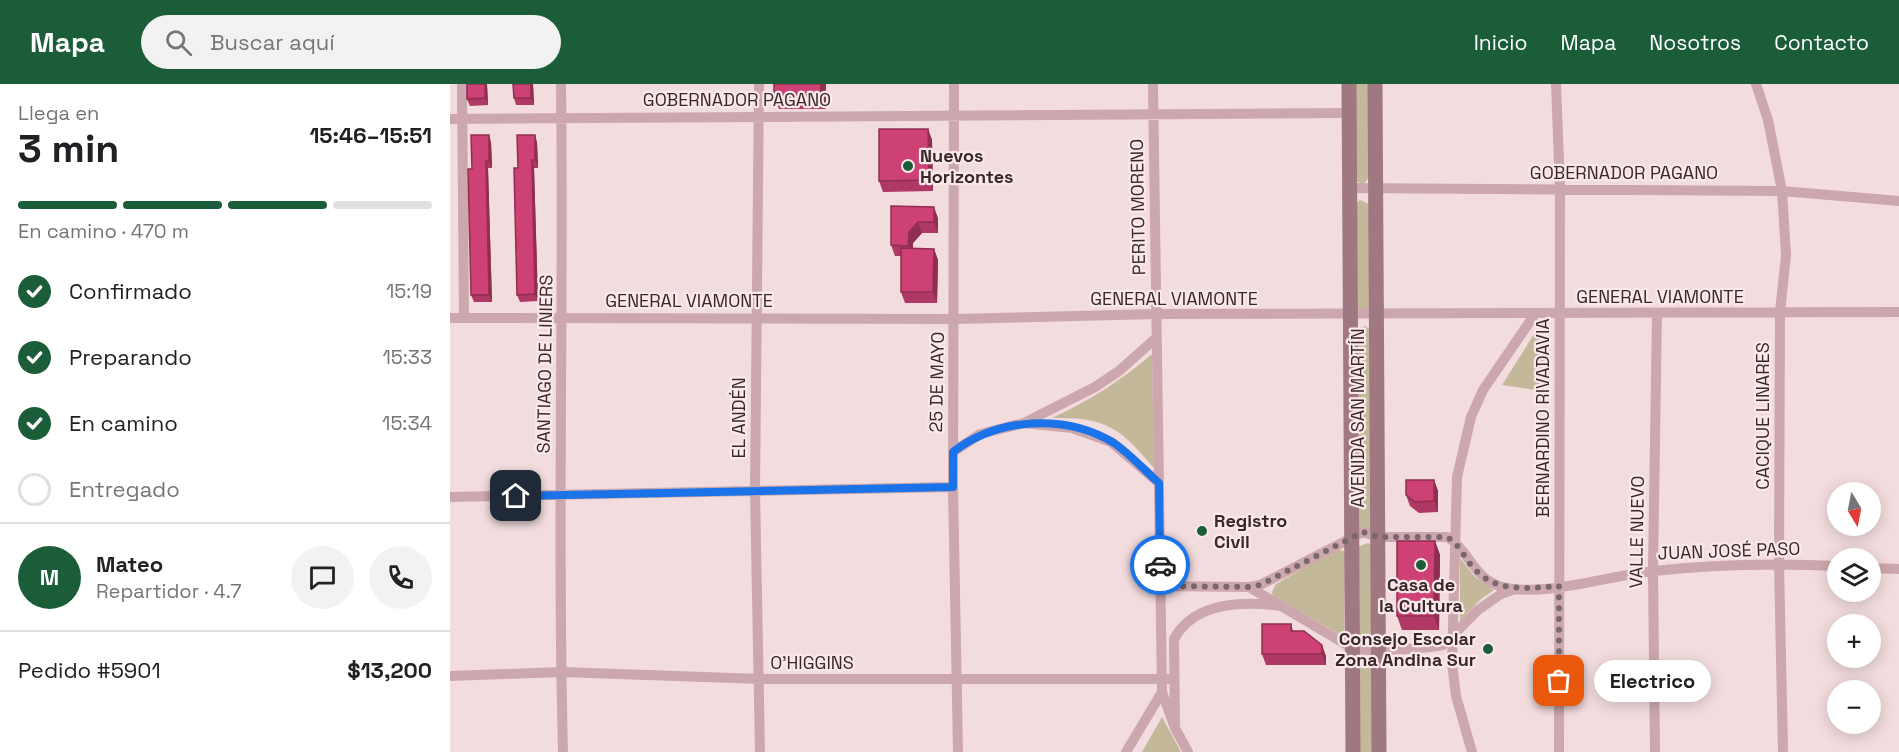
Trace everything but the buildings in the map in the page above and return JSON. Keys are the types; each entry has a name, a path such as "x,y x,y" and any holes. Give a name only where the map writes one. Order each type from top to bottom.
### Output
{"main road":[{"name":"AVENIDA SAN MARTÍN","path":"1349,84 1353,752"},
{"name":"AVENIDA SAN MARTÍN","path":"1375,84 1379,752"}],"street":[{"path":"462,84 464,318"},
{"name":"SANTIAGO DE LINIERS","path":"561,84 563,317 560,495 563,752"},
{"name":"EL ANDÉN","path":"759,84 755,491 760,752"},
{"name":"25 DE MAYO","path":"954,84 953,487 958,752"},
{"name":"PERITO MORENO","path":"1153,84 1161,679 1162,692 1175,728 1188,752"},
{"name":"BERNARDINO RIVADAVIA","path":"1556,84 1560,189 1559,752"},
{"name":"CACIQUE LINARES","path":"1756,84 1768,120 1782,191 1786,255 1780,312 1779,563 1783,752"},
{"name":"GOBERNADOR PAGANO","path":"450,119 1349,113"},
{"name":"GOBERNADOR PAGANO","path":"1349,188 1782,191 1899,201"},
{"name":"GENERAL VIAMONTE","path":"450,318 955,319 1156,314 1377,316 1899,312"},
{"name":"VALLE NUEVO","path":"1655,752 1653,571 1657,313"},
{"path":"1472,752 1456,696 1453,638 1457,477 1471,417 1496,367 1534,314"},
{"path":"953,452 980,434 1024,423 1119,372 1156,338"},
{"path":"1024,423 1072,428 1111,442 1159,483"},
{"path":"450,497 953,487"},
{"path":"1161,586 1249,587 1270,581 1351,536 1363,532 1378,537 1438,536 1454,541"},
{"name":"JUAN JOSÉ PASO","path":"1454,541 1476,571 1489,581 1516,589"},
{"name":"JUAN JOSÉ PASO","path":"1453,638 1478,610 1496,597 1516,589 1559,586 1653,571 1779,563 1827,565"},
{"path":"1881,568 1899,569"},
{"path":"1249,587 1352,648 1367,652 1379,648 1438,646 1447,644 1453,638"},
{"path":"1175,728 1174,639 1180,629 1197,616 1217,608 1243,603 1285,607"},
{"name":"O'HIGGINS","path":"450,676 561,672 760,679 1174,679"},
{"path":"1125,752 1162,692"}],"shaded area":[{"path":"1354,84 1370,84 1370,176 1364,184 1355,181"},
{"path":"1360,200 1369,204 1370,309 1363,311 1355,307 1356,203"},
{"path":"1543,320 1547,324 1542,391 1502,385"},
{"path":"1365,326 1371,330 1372,529 1357,529 1357,328"},
{"path":"1152,354 1154,468 1131,443 1111,428 1086,420 1052,418 1105,389"},
{"path":"1368,543 1371,545 1373,640 1366,645 1357,642 1357,547"},
{"path":"1337,549 1344,551 1345,554 1344,637 1273,596 1272,592 1276,584"},
{"path":"1460,558 1475,577 1494,590 1481,599 1460,621"},
{"path":"1373,655 1375,752 1355,752 1358,656 1365,658"},
{"path":"1162,717 1181,752 1142,752"}],"way so far":[{"path":"1160,565 1161,586 1249,587 1270,581 1351,536 1363,532 1369,532 1378,537 1447,537 1454,541 1476,571 1500,586 1516,589 1559,586 1559,681"}],"place":[{"name":"Nuevos Horizontes","path":"908,166"},
{"name":"Registro Civil","path":"1202,531"},
{"name":"Casa de la Cultura","path":"1421,565"},
{"name":"Consejo Escolar Zona Andina Sur","path":"1488,649"},
{"name":"Electrico","path":"1559,681"}],"route":[{"path":"516,496 953,487 953,452 980,434 1024,423 1072,428 1111,442 1159,483 1160,565"}]}
